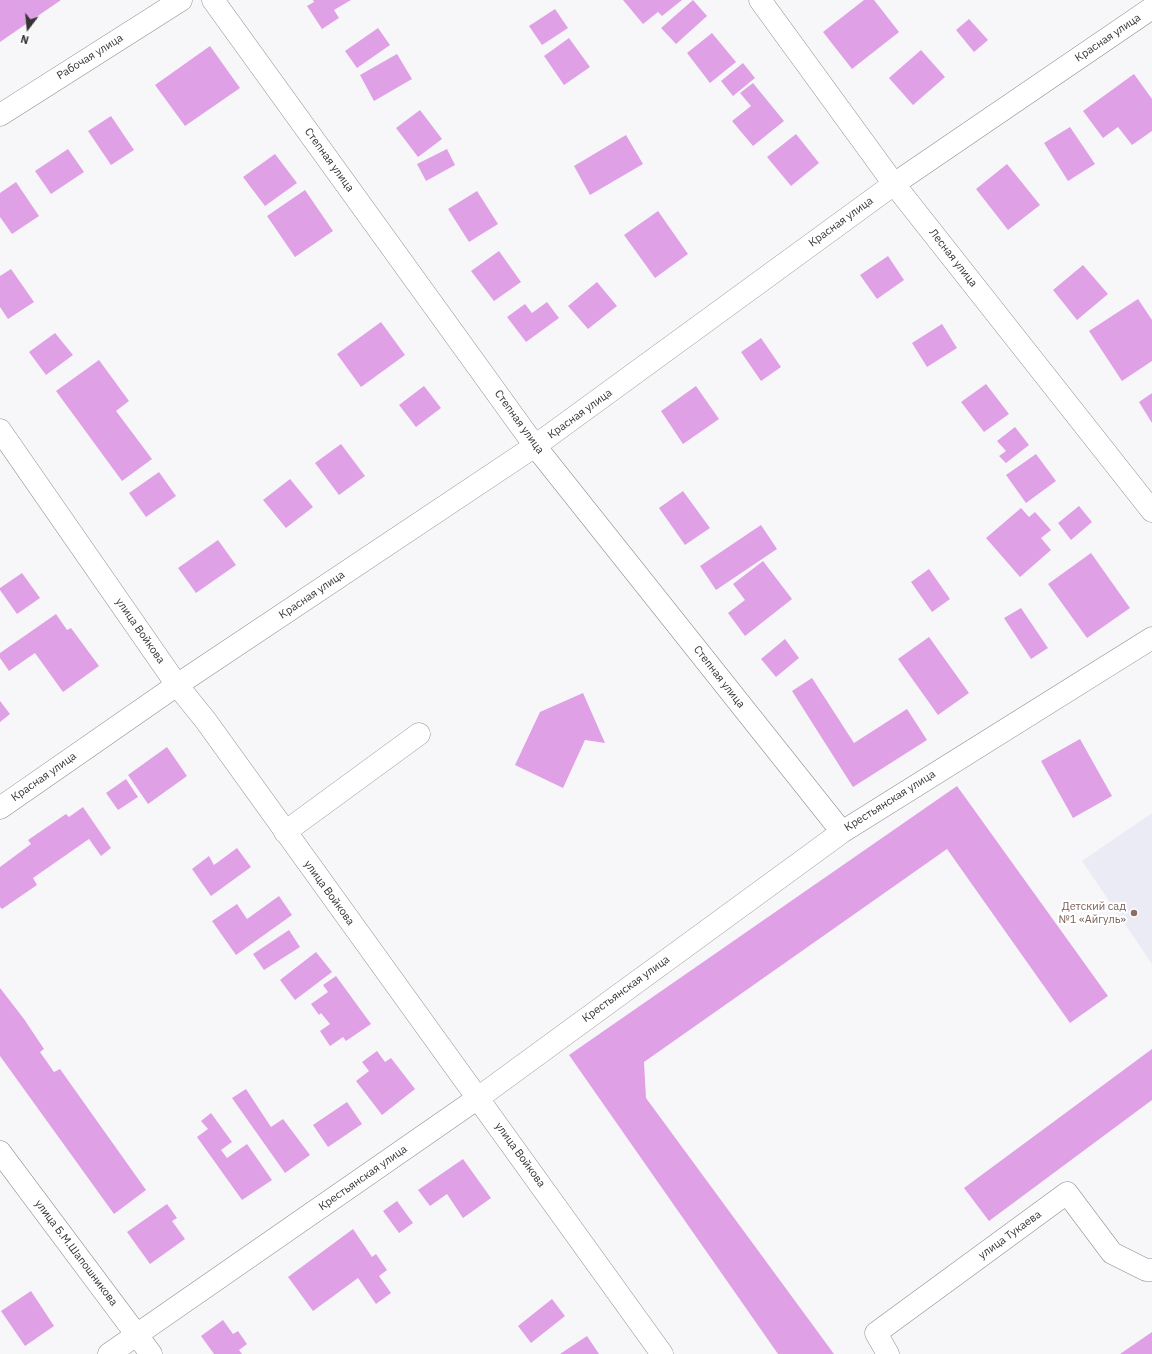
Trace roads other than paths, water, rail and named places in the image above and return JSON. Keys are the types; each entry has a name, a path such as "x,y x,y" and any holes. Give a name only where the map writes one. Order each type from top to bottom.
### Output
{"street":[{"name":"Рабочая улица","path":"0,115 181,0"},
{"name":"Степная улица","path":"213,0 535,446 842,832"},
{"name":"Лесная улица","path":"760,0 894,184 1152,512"},
{"name":"Красная улица","path":"0,808 177,684 535,446 894,184 1152,8"},
{"name":"улица Войкова","path":"0,430 177,684 206,721 662,1354"},
{"name":"Крестьянская улица","path":"109,1354 478,1098 842,832 1152,638"},
{"path":"285,832 419,734"},
{"name":"улица Б.М.Шапошникова","path":"0,1152 151,1354"},
{"name":"улица Тукаева","path":"888,1354 876,1333 1068,1193 1112,1253 1146,1270 1152,1270"}],"place":[{"name":"Детский сад №1 «Айгуль»","path":"1134,913"}]}
